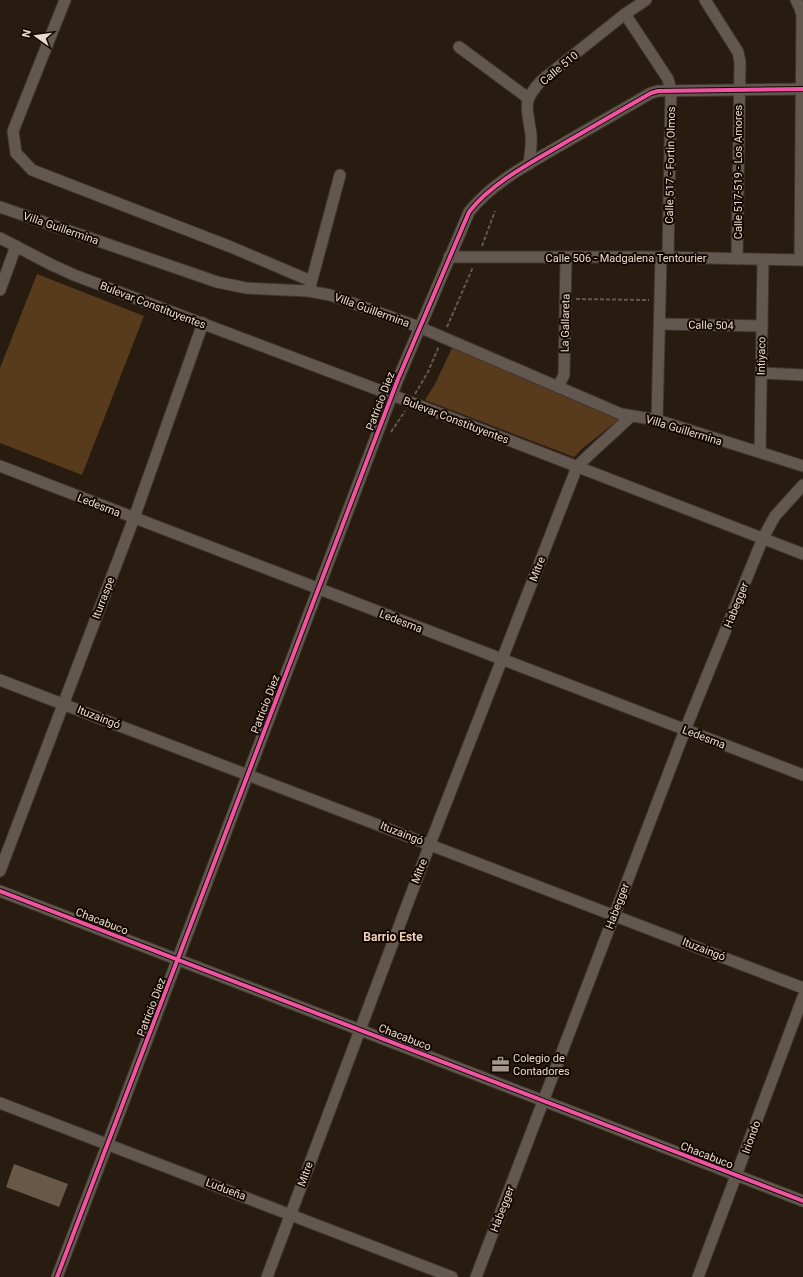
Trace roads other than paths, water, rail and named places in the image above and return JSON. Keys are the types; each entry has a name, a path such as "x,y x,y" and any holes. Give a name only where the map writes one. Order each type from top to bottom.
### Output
{"street":[{"path":"65,0 13,131 16,153 32,170 231,247 310,286 340,175"},
{"name":"Calle 510","path":"528,98 542,80 625,14 646,0"},
{"name":"Calle 517-519 - Los Amores","path":"705,0 738,52 740,62 737,259"},
{"path":"796,0 802,15 802,260"},
{"name":"Calle 517 - Fortin Olmos","path":"625,14 668,79 671,91 664,257 660,300 657,420"},
{"path":"459,47 528,98 527,110 531,136 529,164"},
{"name":"Patricio Diez","path":"57,1277 392,395 419,327 464,222 477,202 529,164 651,93 739,89 803,89"},
{"name":"Villa Guillermina","path":"0,207 217,282 246,288 310,286 330,295 419,327 558,387 631,416 657,420 718,441 760,452 803,466"},
{"name":"Bulevar Constituyentes","path":"0,238 74,275 411,402 803,554"},
{"path":"0,290 16,246"},
{"name":"Calle 506 - Madgalena Tentourier","path":"449,257 664,257 802,260"},
{"name":"La Gallareta","path":"558,387 564,375 566,257"},
{"name":"Intiyaco","path":"760,452 763,260"},
{"name":"Iturraspe","path":"0,871 134,518 203,323"},
{"name":"Calle 504","path":"660,324 762,326"},
{"path":"761,373 803,375"},
{"path":"577,467 593,450 631,416"},
{"name":"Ledesma","path":"0,466 803,775"},
{"name":"Mitre","path":"267,1277 359,1029 577,467"},
{"name":"Habegger","path":"476,1277 685,730 763,538 775,516 803,485"},
{"name":"Ituzaingó","path":"0,680 614,914 803,988"},
{"name":"Chacabuco","path":"0,891 803,1201"},
{"name":"Iriondo","path":"698,1277 803,997"},
{"name":"Ludueña","path":"0,1102 452,1277"}],"place":[{"name":"Colegio de Contadores","path":"500,1064"}],"district":[{"name":"Barrio Este","path":"393,937"}]}
